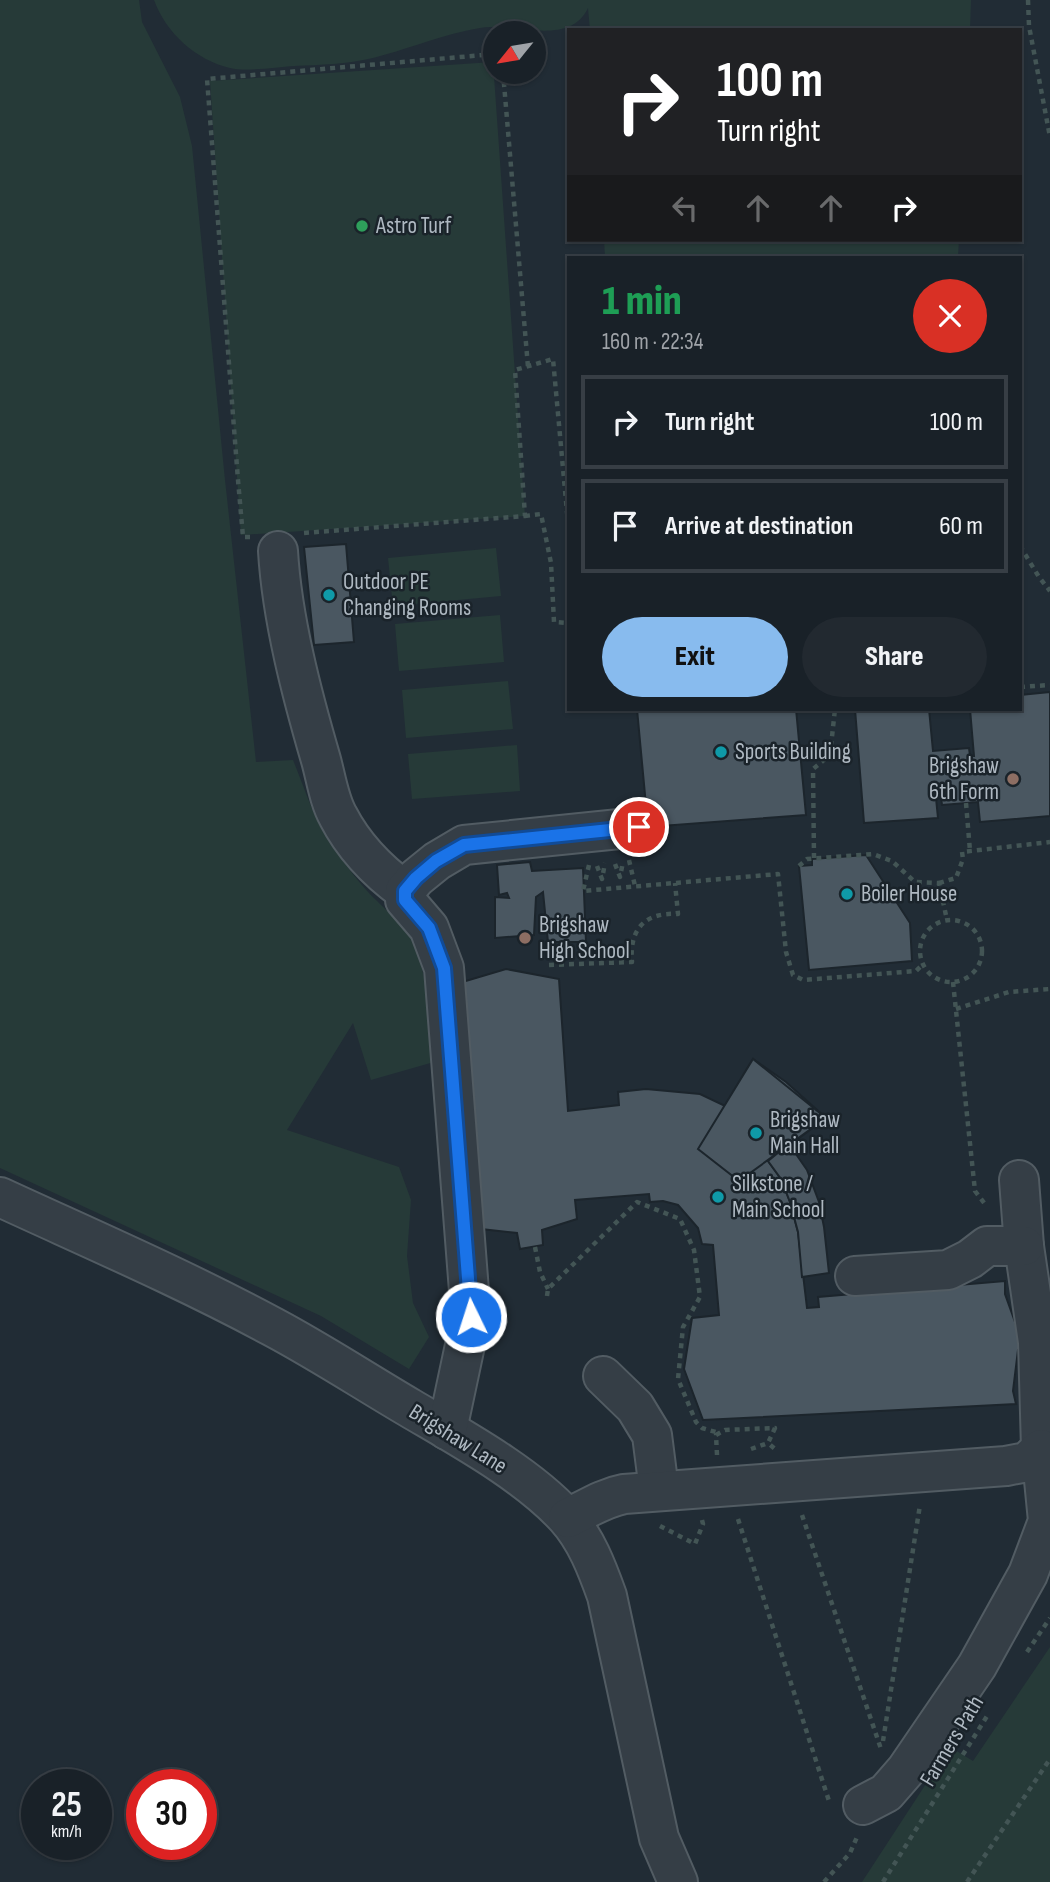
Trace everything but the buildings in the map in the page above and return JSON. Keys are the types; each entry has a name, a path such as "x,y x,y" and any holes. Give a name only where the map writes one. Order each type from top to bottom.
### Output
{"street":[{"path":"275,541 283,601 312,728 336,814 361,852 379,872 405,891"},
{"path":"447,1430 471,1317 444,968 429,928 405,900 405,891 436,861 464,845 639,827"},
{"path":"855,1803 886,1793 906,1770 977,1666 1028,1574 1048,1521 1041,1449 1038,1342 1024,1246 1019,1180"},
{"name":"Brigshaw Lane","path":"0,1197 179,1279 275,1328 447,1430 541,1493 568,1518 598,1569 607,1596 659,1839 678,1882"},
{"path":"855,1276 948,1270 970,1259 987,1246 1024,1246"},
{"path":"603,1376 635,1407 652,1434 660,1490"},
{"path":"568,1518 603,1498 660,1490 1006,1466 1027,1462 1041,1449"}],"path":[{"path":"1028,0 1029,26 1050,137"},
{"path":"483,55 206,79 243,537 275,541 541,514 551,563 554,622 567,623"},
{"path":"503,84 528,367"},
{"path":"525,516 515,370 553,359 567,512"},
{"path":"1022,549 1038,577 1050,591"},
{"path":"1022,687 1050,685"},
{"path":"814,859 813,769 830,755 835,711"},
{"path":"967,803 970,851"},
{"path":"799,866 807,859 873,854 892,861 915,882 939,883 956,878 963,859 962,852 1050,842"},
{"path":"583,891 778,874 786,951 793,975 803,980 916,971 923,964"},
{"path":"549,965 632,962 634,936 642,923 663,913 678,914 675,883"},
{"path":"939,883 947,920"},
{"path":"958,920 976,932 982,953 979,964 972,973 953,982 941,980 930,974 923,964 921,941 936,923 958,920"},
{"path":"956,1009 1009,992 1050,989"},
{"path":"548,1289 637,1202 680,1219 694,1250 700,1297 683,1327 678,1379 696,1422 702,1428 719,1433"},
{"path":"535,1247 540,1272 548,1289 547,1296"},
{"path":"724,1461 718,1460 716,1435 719,1433 725,1430 775,1428 768,1443 746,1451"},
{"path":"768,1443 776,1450"},
{"path":"824,1882 850,1853 855,1803 881,1749 922,1493"},
{"path":"798,1503 881,1749"},
{"path":"735,1512 855,1803"},
{"path":"1023,1658 1050,1618"},
{"name":"Farmers Path","path":"883,1882 994,1706"},
{"path":"967,1882 1050,1759"}],"green space":[{"path":"0,0 139,0 142,22 180,97 192,146 256,762 293,760 316,817 333,848 371,895 410,936 424,978 434,1062 371,1080 353,1023 287,1130 399,1167 411,1200 407,1256 413,1303 429,1337 409,1369 321,1316 0,1168"},
{"path":"154,0 971,0 970,28 590,28 588,8 580,19 559,30 546,31 546,21 483,21 483,28 363,60 245,70 205,59 174,34"},
{"name":"Astro Turf","path":"483,63 483,84 495,84 525,516 241,535 210,81"},
{"path":"604,242 959,242 958,256 605,256"},
{"path":"496,548 501,596 393,606 388,558"},
{"path":"500,615 504,662 399,671 395,624"},
{"path":"508,681 513,729 406,738 402,690"},
{"path":"517,745 520,791 412,799 408,754"},
{"path":"1050,1647 1050,1882 862,1882 950,1747 973,1761"}],"place":[{"name":"Astro Turf","path":"362,226"},
{"name":"Outdoor PE Changing Rooms","path":"329,595"},
{"name":"Sports Building","path":"721,752"},
{"name":"Brigshaw 6th Form","path":"1013,779"},
{"name":"Boiler House","path":"847,894"},
{"name":"Brigshaw High School","path":"525,938"},
{"name":"Brigshaw Main Hall","path":"756,1133"},
{"name":"Silkstone / Main School","path":"718,1197"}],"route":[{"path":"471,1317 444,968 429,928 405,900 405,891 436,861 464,845 639,827"}]}
